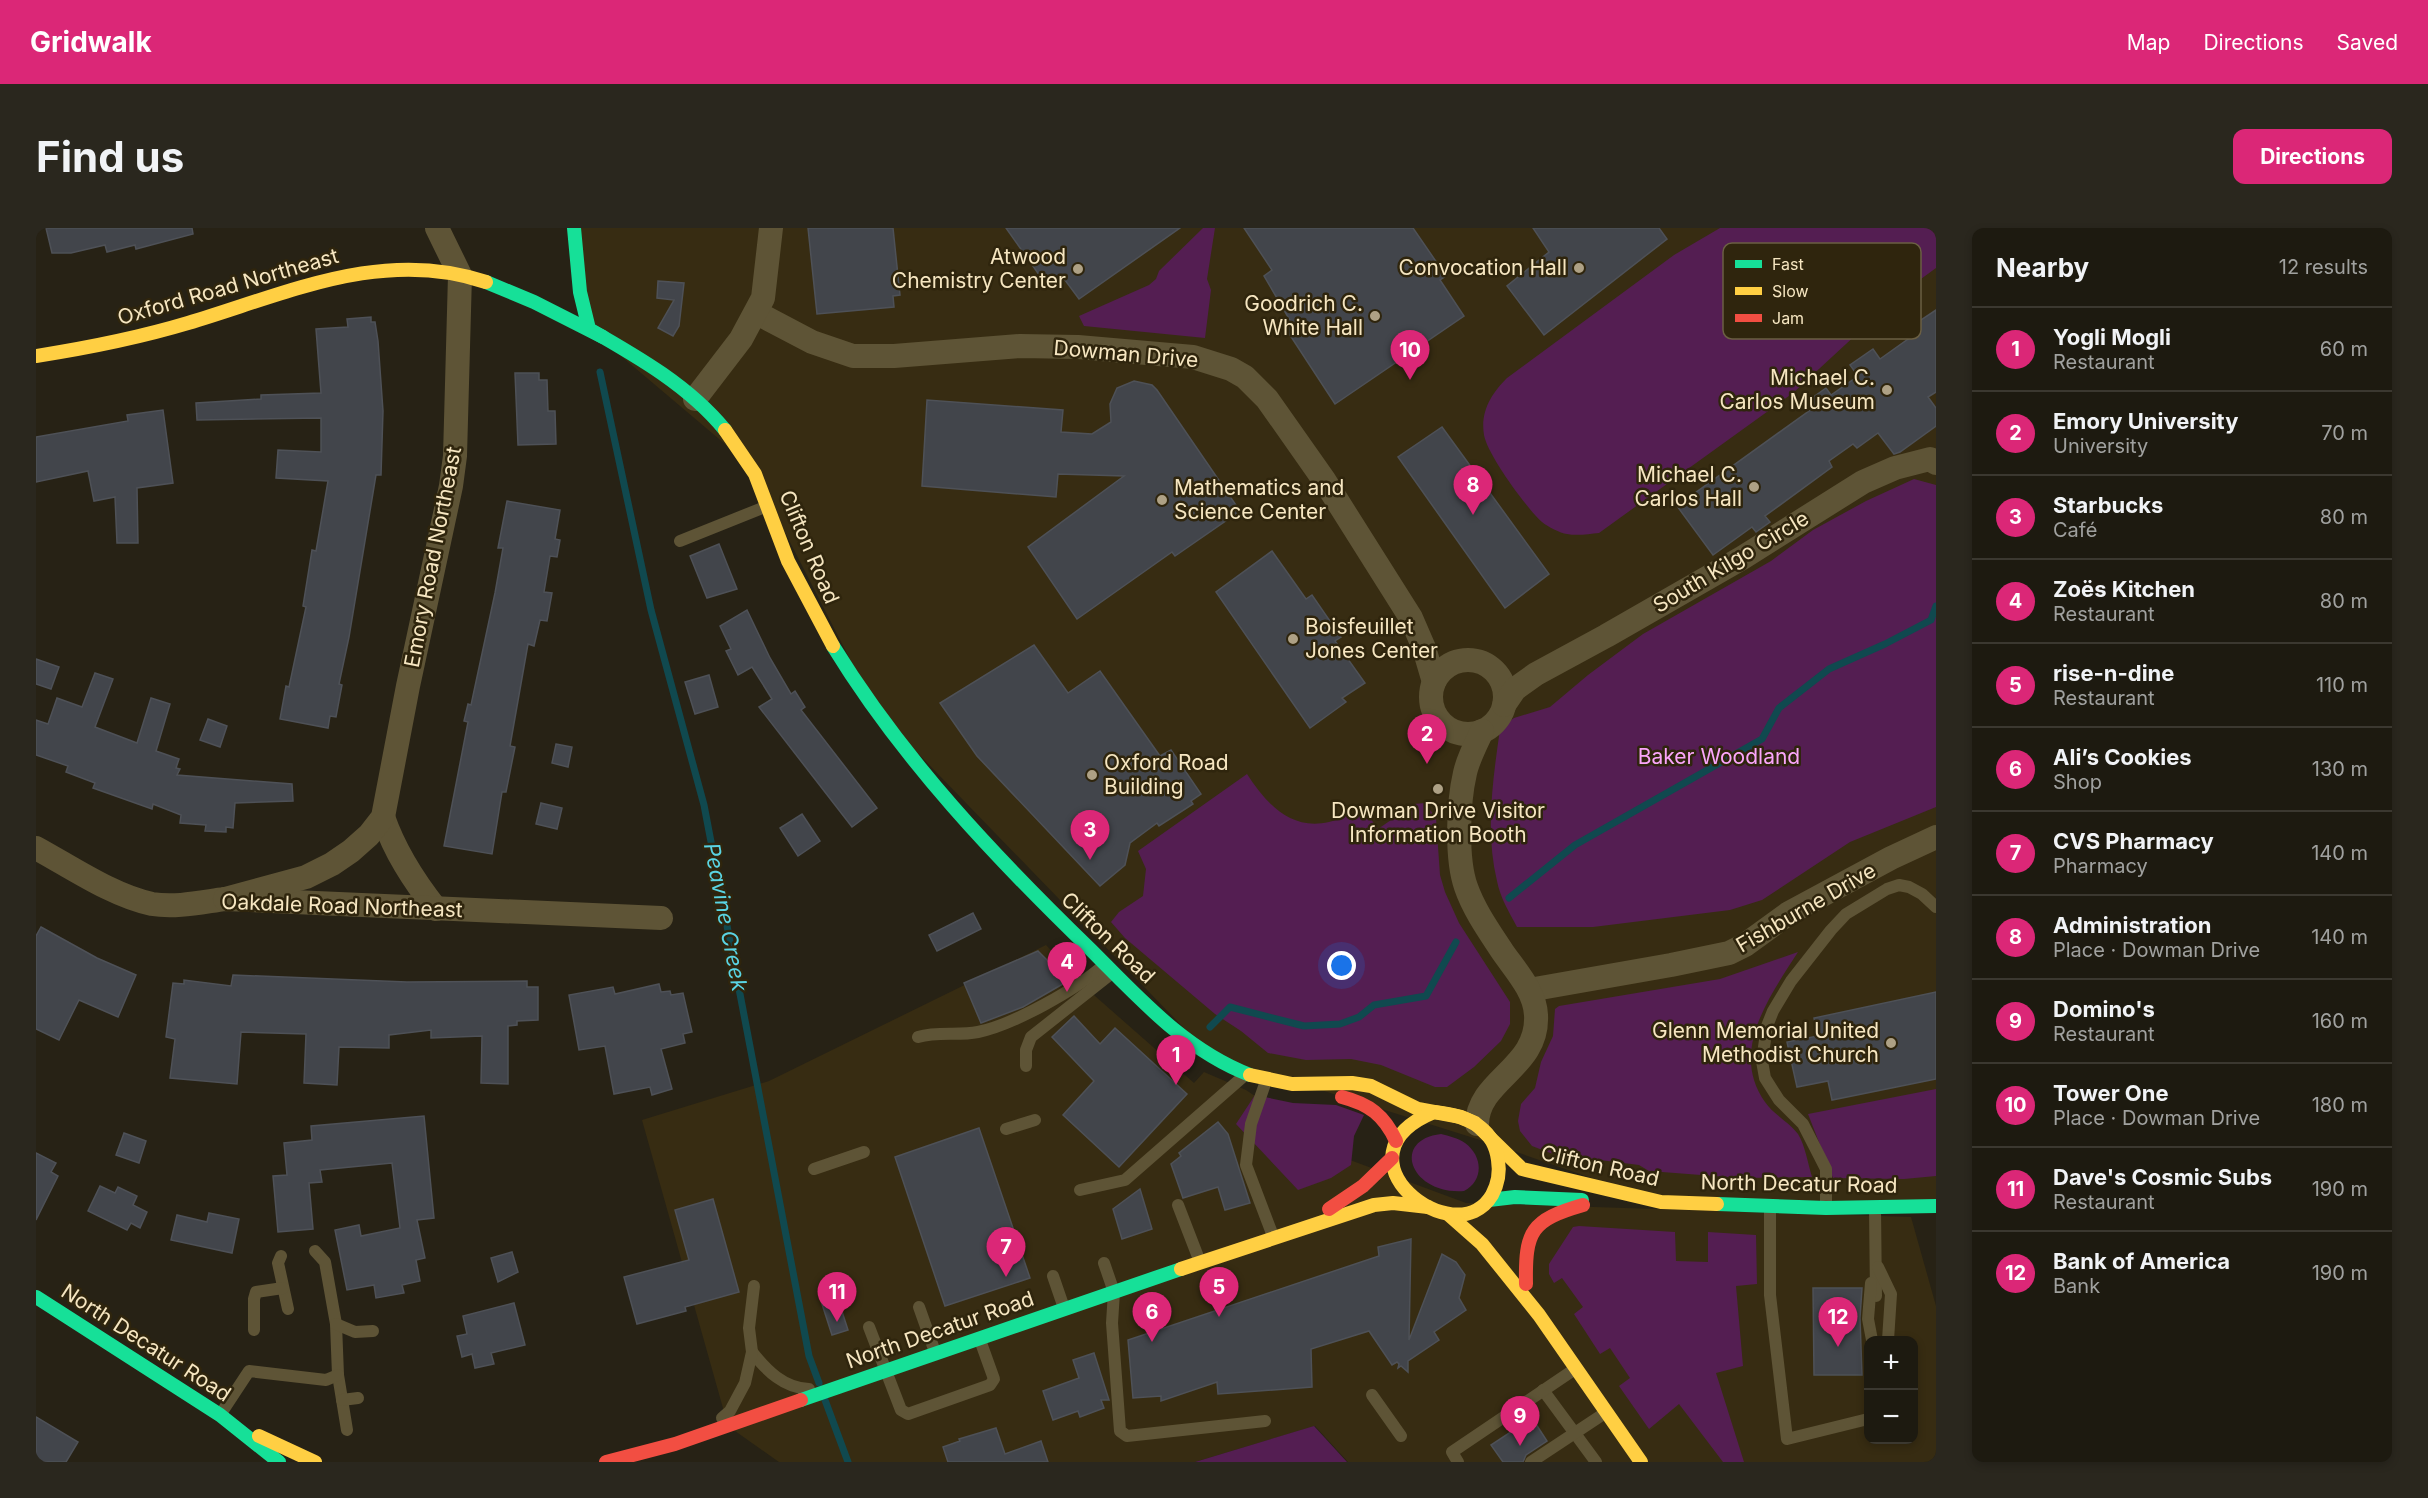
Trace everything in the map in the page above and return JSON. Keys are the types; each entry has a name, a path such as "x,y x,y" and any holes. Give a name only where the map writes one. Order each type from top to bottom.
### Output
{"main road":[{"path":"574,228 580,292 589,329 658,370 695,399"},
{"name":"Oxford Road Northeast","path":"36,356 138,337 191,322 300,285 350,273 398,269 460,275 517,294 626,349"},
{"name":"Clifton Road","path":"695,399 713,416 741,450 757,478 778,540 801,591 852,677 876,710 960,818 1035,896 1162,1020 1186,1039 1210,1055 1247,1073 1266,1079 1288,1084 1359,1083 1384,1090 1414,1108 1455,1114 1477,1124 1510,1161 1536,1173 1661,1202 1770,1206"},
{"path":"1288,1084 1355,1100 1374,1107 1385,1119 1396,1141"},
{"path":"1434,1112 1410,1124 1396,1141 1392,1158 1394,1171 1402,1188 1428,1207 1448,1214 1482,1244 1539,1315 1546,1335 1576,1368 1641,1462"},
{"path":"1493,1219 1488,1202 1498,1184 1496,1145"},
{"name":"North Decatur Road","path":"1279,1235 1340,1202 1385,1168 1392,1158"},
{"path":"1448,1214 1470,1212 1488,1202 1515,1197 1661,1202"},
{"path":"1519,1292 1532,1229 1545,1218 1601,1201"},
{"name":"North Decatur Road","path":"606,1462 706,1433 805,1393 845,1384 1279,1235 1374,1205 1393,1203 1428,1207"},
{"name":"North Decatur Road","path":"1770,1206 1826,1208"},
{"path":"1826,1208 1875,1209 1936,1206"},
{"path":"1510,1256 1519,1292"},
{"name":"North Decatur Road","path":"36,1297 220,1415 279,1462"},
{"name":"North Decatur Road","path":"233,1425 315,1462"}],"street":[{"name":"Emory Road Northeast","path":"383,817 408,686 451,486 457,424 460,275 437,228"},
{"path":"695,399 741,339 757,313 763,298 771,228"},
{"name":"Dowman Drive","path":"757,313 812,342 854,356 894,356 1020,346 1078,347 1193,357 1231,369 1245,377 1268,399 1324,480 1411,618 1434,682 1431,702 1440,721 1458,732 1482,731"},
{"name":"South Kilgo Circle","path":"1504,705 1515,689 1536,674 1742,558 1863,482 1895,468 1933,461"},
{"name":"Dowman Drive","path":"1411,618 1427,634 1467,660 1488,666 1498,675"},
{"path":"1434,682 1447,666 1467,660"},
{"name":"South Kilgo Circle","path":"1498,675 1511,678 1536,674"},
{"path":"1477,1124 1477,1116 1485,1098 1528,1051 1534,1036 1536,1014 1529,990 1477,912 1466,887 1459,858 1465,773 1482,731 1498,718 1504,705 1504,690 1498,675"},
{"path":"225,899 306,877 332,864 357,846 383,817 403,864 436,909"},
{"name":"Fishburne Drive","path":"1529,990 1729,953 1745,945 1789,913 1874,867 1936,837"},
{"name":"Oakdale Road Northeast","path":"36,848 115,890 153,904 170,905 225,899 661,918"}],"lane":[{"path":"680,541 767,506"},
{"path":"1874,867 1887,889"},
{"path":"1826,1208 1826,1170 1803,1124 1779,1100 1765,1078 1762,1060 1767,1026 1791,981 1846,914 1887,889 1899,885 1922,894 1936,907"},
{"path":"918,1037 930,1033 962,1034 993,1028 1109,968"},
{"path":"1026,1066 1026,1050 1031,1036 1109,968"},
{"path":"1080,1190 1125,1180 1247,1073"},
{"path":"1266,1079 1251,1124 1246,1166 1279,1235"},
{"path":"1006,1129 1035,1120"},
{"path":"814,1170 864,1152"},
{"path":"1178,1205 1200,1262"},
{"path":"1770,1206 1770,1295 1787,1439 1864,1420"},
{"path":"1875,1209 1876,1296"},
{"path":"315,1251 325,1262 336,1324 338,1375 347,1430"},
{"path":"281,1256 278,1263 288,1309"},
{"path":"1871,1336 1868,1296 1876,1261"},
{"path":"1876,1261 1891,1294 1888,1336"},
{"path":"1104,1263 1114,1292 1112,1323 1120,1431 1127,1436 1265,1420"},
{"path":"1053,1276 1064,1309"},
{"path":"706,1433 730,1411 745,1383 752,1352 749,1328 754,1286"},
{"path":"254,1330 256,1292 283,1288"},
{"path":"919,1307 935,1353"},
{"path":"1877,1319 1877,1336"},
{"path":"336,1324 355,1332 373,1331"},
{"path":"869,1327 884,1371 901,1410 908,1414 990,1385 994,1379 980,1338"},
{"path":"752,1352 765,1369 805,1393"},
{"path":"1458,1462 1452,1452 1576,1368"},
{"path":"220,1415 249,1371 326,1380 338,1375"},
{"path":"1543,1390 1596,1462"},
{"path":"1372,1395 1401,1436"},
{"path":"342,1400 358,1398"},
{"path":"1531,1462 1606,1412"}],"shaded area":[{"path":"574,228 1936,228 1936,1206 1661,1202 1496,1145 1210,1055 876,710 751,466 589,329"},
{"path":"1046,945 1095,996 1194,1083 1204,1072 1246,1090 1350,1160 1466,1203 1911,1217 1936,1306 1936,1462 1348,1462 1315,1426 1195,1462 779,1462 728,1426 642,1120 769,1081"}],"green space":[{"path":"1203,228 1215,228 1207,279 1211,290 1205,338 1084,326 1079,316 1149,285 1156,279 1159,271"},
{"path":"1720,228 1936,228 1936,268 1921,279 1921,243 1723,243 1723,339 1851,339 1793,393 1599,533 1571,535 1551,528 1535,515 1518,494 1492,455 1483,426 1488,403 1507,378 1674,255"},
{"name":"Baker Woodland","path":"1914,479 1936,485 1936,807 1850,842 1762,900 1730,910 1593,927 1517,927 1498,887 1491,843 1493,786 1500,729 1514,718 1550,707 1643,634 1771,561 1813,530 1866,501"},
{"path":"1247,774 1262,795 1280,812 1302,822 1315,824 1329,822 1365,811 1378,829 1414,804 1425,803 1436,818 1440,875 1445,892 1459,923 1510,1002 1510,1024 1501,1041 1474,1067 1447,1087 1435,1087 1381,1065 1351,1059 1306,1060 1268,1053 1215,1014 1125,938 1111,922 1119,912 1143,896 1146,869 1138,851"},
{"path":"1798,952 1766,1005 1752,1044 1751,1063 1755,1083 1765,1102 1798,1134 1812,1177 1740,1178 1649,1171 1639,1165 1553,1154 1532,1146 1520,1131 1518,1121 1521,1104 1535,1088 1541,1062 1553,1036 1555,1009 1559,1006 1720,979"},
{"path":"1936,1089 1936,1176 1904,1179 1833,1178 1808,1114"},
{"path":"1255,1095 1293,1103 1336,1105 1364,1115 1354,1136 1351,1165 1331,1178 1298,1190 1236,1124"},
{"path":"1441,1134 1462,1141 1471,1148 1478,1161 1478,1175 1471,1187 1464,1191 1446,1190 1431,1185 1420,1176 1414,1166 1412,1156 1416,1146 1425,1138"},
{"path":"1573,1227 1675,1232 1676,1261 1708,1262 1708,1232 1756,1235 1757,1284 1736,1286 1743,1366 1716,1373 1744,1462 1723,1462 1679,1404 1649,1429 1619,1386 1630,1378 1610,1348 1600,1354 1574,1314 1583,1307 1562,1278 1554,1283 1549,1274 1549,1264"},
{"path":"1314,1426 1347,1462 1195,1462"}],"building":[{"path":"46,228 192,228 193,234 136,249 135,245 107,252 105,245 71,253 52,253"},
{"path":"808,228 893,228 900,295 893,296 894,307 817,314"},
{"name":"Atwood Chemistry Center","path":"1006,228 1180,228 1079,299 1062,276 1047,286"},
{"name":"Goodrich C. White Hall","path":"1244,228 1413,228 1446,276 1440,280 1464,316 1335,404 1284,326 1291,322 1264,276 1272,270"},
{"name":"Convocation Hall","path":"1533,228 1659,228 1667,239 1544,335 1507,286 1549,252"},
{"path":"658,281 684,283 679,326 673,336 658,328 674,300 657,298"},
{"path":"1936,310 1936,392 1928,397 1936,408 1936,426 1894,454 1878,433 1857,448 1853,444 1829,461 1832,467 1765,516 1770,522 1756,532 1752,527 1713,555 1677,506 1813,408 1808,401 1826,388 1831,395 1858,376 1850,365 1873,349 1880,359 1908,339 1921,339 1921,320"},
{"path":"371,317 371,322 375,322 378,341 383,411 381,475 376,475 339,684 342,685 336,717 330,716 328,728 280,719 306,607 303,606 312,550 316,551 328,481 276,478 278,450 321,452 321,418 197,420 196,403 261,399 261,395 321,393 316,329 348,327 347,319"},
{"path":"515,373 539,373 539,380 547,380 548,411 555,411 556,444 518,445"},
{"name":"Mathematics and Science Center","path":"1134,381 1152,385 1157,390 1240,511 1175,556 1172,552 1077,619 1028,547 1124,476 1058,474 1056,497 922,486 927,400 1063,410 1061,432 1092,434 1111,422 1110,404 1117,388"},
{"path":"163,410 173,483 137,488 138,543 117,543 115,497 94,501 88,471 36,482 36,437 128,421 127,415"},
{"path":"1442,427 1549,574 1505,608 1398,457"},
{"path":"507,501 560,510 555,539 560,540 557,557 550,556 544,592 552,593 547,621 540,620 534,646 528,644 510,746 515,747 506,792 502,792 492,854 444,846 468,722 464,721 468,704 471,705 495,593 503,548 498,548"},
{"path":"719,544 737,589 707,598 690,556"},
{"name":"Boisfeuillet Jones Center","path":"1272,551 1306,599 1312,595 1341,637 1335,641 1365,683 1342,698 1346,702 1310,728 1216,592"},
{"path":"747,610 770,658 791,694 795,691 805,707 801,710 877,808 852,827 759,707 772,699 752,667 738,675 726,651 731,649 720,626"},
{"name":"Oxford Road Building","path":"1034,645 1068,693 1100,671 1160,756 1171,750 1201,794 1191,801 1193,804 1159,826 1157,823 1130,843 1125,865 1100,886 977,756 940,703"},
{"path":"36,659 59,667 51,689 36,684"},
{"path":"95,673 113,679 95,727 137,743 151,698 170,704 156,751 179,759 176,768 180,769 177,775 292,784 293,801 235,803 233,828 226,827 226,832 205,831 206,825 180,823 181,815 153,804 152,809 93,788 95,783 66,772 68,766 36,755 36,720 48,724 57,698 82,707"},
{"path":"709,675 718,707 695,714 685,682"},
{"path":"208,719 227,726 220,747 200,740"},
{"path":"556,744 572,747 568,767 552,763"},
{"path":"541,803 562,808 557,829 536,824"},
{"path":"802,814 820,841 798,856 780,828"},
{"path":"973,913 981,929 937,951 929,935"},
{"path":"41,927 97,958 136,975 118,1017 79,1000 59,1040 36,1029 36,936"},
{"path":"1038,951 1068,981 1023,1007 981,1023 964,983"},
{"path":"233,975 407,982 527,981 527,987 538,987 538,1020 517,1021 517,1025 508,1026 508,1084 481,1083 482,1036 431,1038 431,1030 389,1035 389,1048 339,1047 337,1085 304,1083 306,1034 241,1032 237,1084 170,1078 175,1039 166,1037 173,983 184,984 184,980 231,986"},
{"path":"659,984 661,992 670,991 671,995 683,993 692,1032 683,1034 685,1043 661,1049 672,1089 652,1095 650,1087 614,1094 605,1046 579,1050 569,995 613,987 615,994"},
{"name":"Glenn Memorial United Methodist Church","path":"1936,992 1936,1079 1832,1100 1828,1081 1797,1087 1787,1042 1818,1036 1814,1018"},
{"path":"1074,1016 1100,1044 1115,1028 1187,1094 1119,1167 1063,1115 1094,1081 1052,1037"},
{"path":"424,1116 434,1218 417,1220 425,1258 416,1260 420,1281 402,1285 404,1293 376,1298 374,1285 347,1290 335,1230 359,1225 361,1236 400,1228 392,1163 320,1170 322,1182 309,1183 313,1229 278,1232 273,1176 287,1175 284,1143 312,1140 311,1126"},
{"path":"1218,1122 1228,1134 1250,1203 1225,1210 1218,1187 1183,1198 1171,1164 1181,1156 1179,1153"},
{"path":"979,1128 1030,1278 945,1306 895,1157"},
{"path":"124,1133 146,1141 139,1163 116,1155"},
{"path":"36,1153 56,1163 51,1172 58,1176 36,1220"},
{"path":"100,1186 115,1193 118,1187 137,1196 133,1205 147,1212 140,1228 131,1223 127,1230 88,1211"},
{"path":"1140,1189 1152,1229 1122,1239 1113,1209"},
{"path":"713,1199 739,1292 685,1307 686,1311 637,1324 624,1277 689,1260 675,1210"},
{"path":"209,1213 239,1219 232,1253 171,1240 177,1215 207,1222"},
{"path":"1411,1239 1409,1340 1442,1254 1456,1262 1465,1275 1459,1298 1466,1310 1434,1332 1439,1340 1408,1361 1408,1372 1401,1366 1398,1368 1397,1362 1392,1365 1369,1331 1311,1349 1312,1387 1218,1394 1217,1382 1161,1401 1161,1396 1133,1398 1128,1340 1379,1256 1378,1247"},
{"path":"512,1252 518,1272 498,1282 491,1258"},
{"path":"1813,1288 1862,1288 1860,1318 1862,1375 1814,1375"},
{"path":"837,1296 848,1330 832,1335 821,1301"},
{"path":"514,1303 525,1345 491,1353 494,1364 475,1368 472,1354 462,1357 457,1336 467,1334 463,1316"},
{"path":"1094,1353 1109,1400 1101,1400 1104,1408 1080,1417 1078,1411 1053,1420 1043,1391 1079,1378 1073,1360"},
{"path":"36,1417 78,1442 66,1462 36,1462"},
{"path":"1532,1418 1547,1441 1526,1455 1523,1462 1503,1462 1491,1445"},
{"path":"996,1428 1005,1454 1041,1441 1048,1462 948,1462 943,1447 960,1441 959,1439"}],"waterway":[{"name":"Peavine Creek","path":"600,372 651,610 704,805 809,1356 819,1383"},
{"path":"1509,898 1575,845 1762,739 1779,708 1829,669 1931,620 1936,606"},
{"path":"1210,1027 1230,1007 1304,1026 1340,1024 1359,1017 1374,1005 1426,996 1456,942"},
{"name":"Peavine Creek","path":"825,1400 848,1462"}],"traffic: fast":[{"path":"574,228 580,292 589,329 662,373 711,414 725,430"},
{"path":"486,282 534,302 603,337"},
{"path":"833,646 889,729 920,768 1020,879 1164,1021 1204,1052 1250,1075"},
{"path":"1489,1200 1515,1197 1582,1200"},
{"path":"1717,1204 1826,1208 1936,1206"},
{"path":"801,1400 1181,1269"},
{"path":"36,1297 220,1415 279,1462"}],"traffic: slow":[{"path":"36,356 150,333 298,288 372,272 410,270 448,273 486,282"},
{"path":"725,430 755,474 788,561 833,646"},
{"path":"1250,1075 1292,1084 1352,1083 1371,1086 1418,1109 1461,1117 1475,1123 1522,1169 1661,1202 1717,1204"},
{"path":"1434,1112 1456,1116 1476,1124 1491,1139 1495,1148 1499,1169 1496,1187 1492,1195 1474,1211 1452,1214 1429,1208 1409,1193 1396,1174 1393,1152 1404,1131 1434,1112"},
{"path":"1181,1269 1374,1205 1393,1203 1428,1207"},
{"path":"1448,1214 1482,1244 1539,1315 1641,1462"},
{"path":"259,1436 315,1462"}],"traffic: jam":[{"path":"1342,1097 1360,1103 1375,1112 1381,1117 1396,1141"},
{"path":"1329,1209 1363,1186 1392,1158"},
{"path":"1526,1284 1527,1251 1535,1230 1552,1216 1583,1205"},
{"path":"606,1462 675,1444 801,1400"}],"place":[{"name":"Convocation Hall","path":"1579,268"},
{"name":"Atwood Chemistry Center","path":"1078,269"},
{"name":"Goodrich C. White Hall","path":"1375,316"},
{"name":"Tower One","path":"1410,380"},
{"name":"Michael C. Carlos Museum","path":"1887,390"},
{"name":"Michael C. Carlos Hall","path":"1754,487"},
{"name":"Mathematics and Science Center","path":"1162,500"},
{"name":"Administration","path":"1473,515"},
{"name":"Boisfeuillet Jones Center","path":"1293,639"},
{"name":"Emory University","path":"1427,764"},
{"name":"Oxford Road Building","path":"1092,775"},
{"name":"Dowman Drive Visitor Information Booth","path":"1438,789"},
{"name":"Starbucks","path":"1090,860"},
{"name":"Zoës Kitchen","path":"1067,992"},
{"name":"Glenn Memorial United Methodist Church","path":"1891,1043"},
{"name":"Yogli Mogli","path":"1176,1085"},
{"name":"CVS Pharmacy","path":"1006,1277"},
{"name":"rise-n-dine","path":"1219,1317"},
{"name":"Dave's Cosmic Subs","path":"837,1322"},
{"name":"Ali’s Cookies","path":"1152,1342"},
{"name":"Bank of America","path":"1838,1347"},
{"name":"Domino's","path":"1520,1446"}]}
